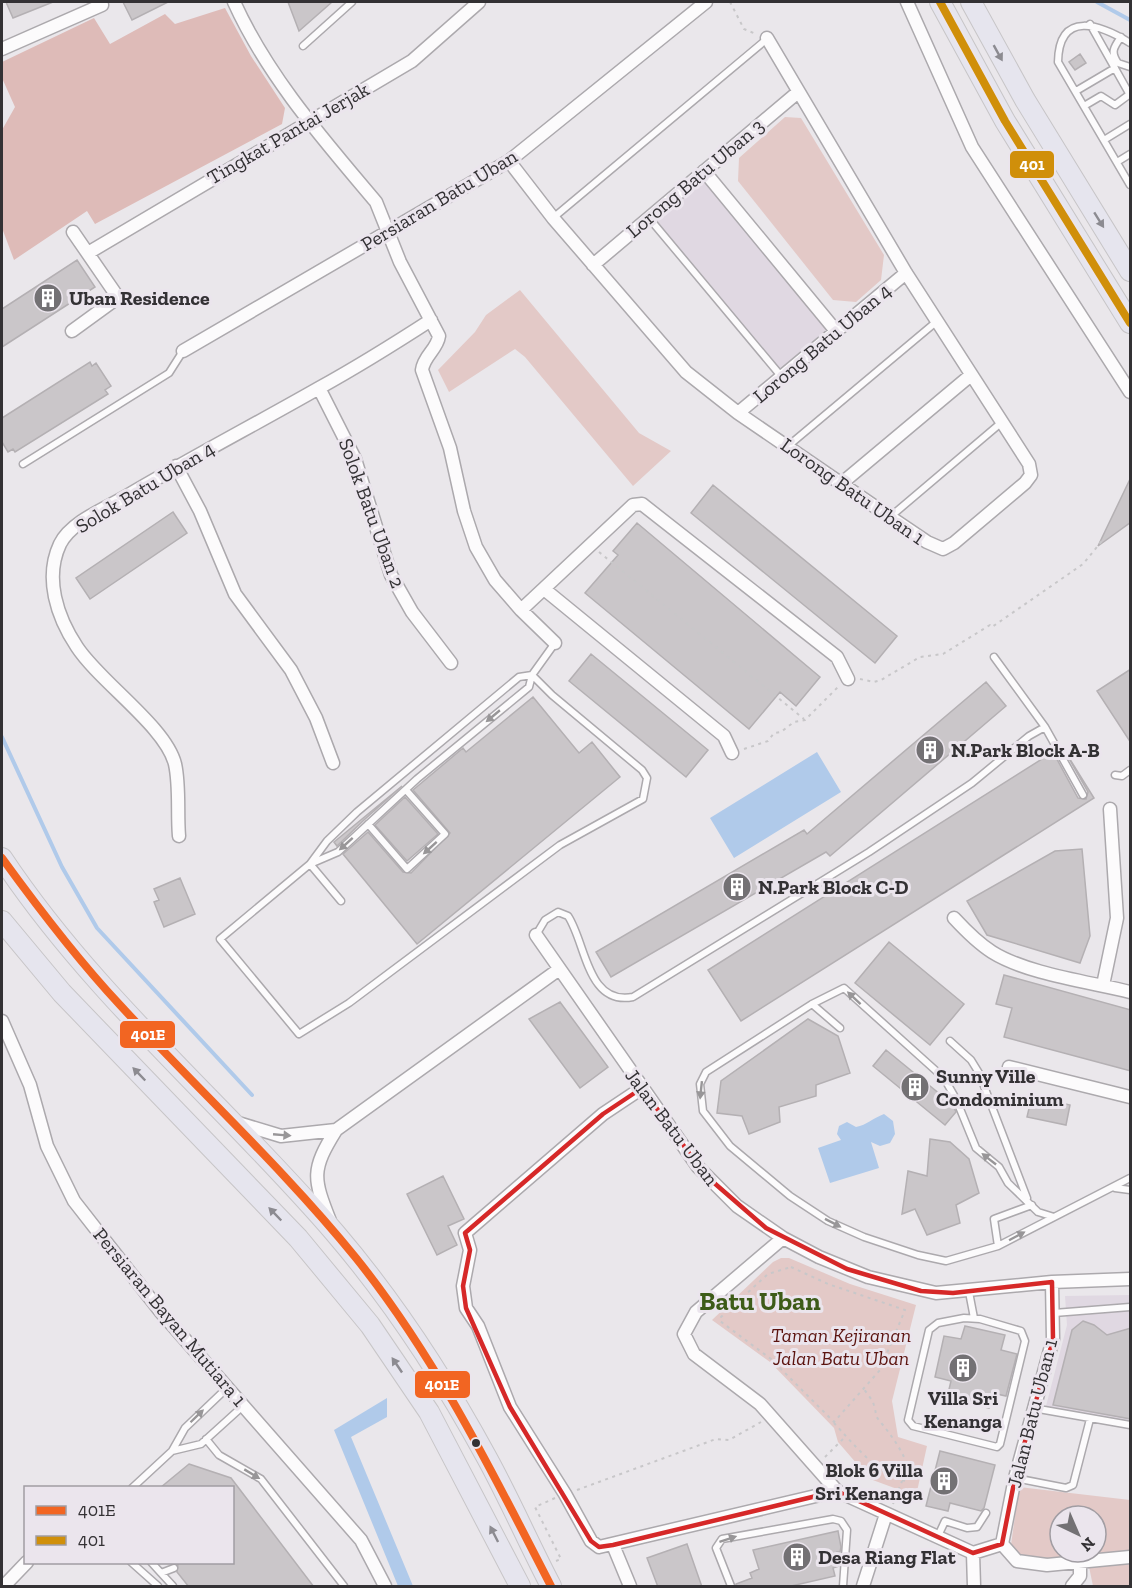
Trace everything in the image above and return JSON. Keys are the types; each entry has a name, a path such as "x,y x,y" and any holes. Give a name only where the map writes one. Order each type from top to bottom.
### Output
{"highway":[{"path":"940,2 1005,121 1131,323"},
{"path":"971,2 1025,100 1131,272"},
{"path":"2,858 34,907 90,974 335,1233 385,1295 450,1393 489,1460 551,1587"},
{"path":"2,921 63,993 298,1238 370,1324 429,1412 520,1587"}],"street":[{"path":"234,2 256,44 307,121 376,202 400,262 439,336 438,344 423,362 422,370 450,448 470,532 495,580 521,610 555,643"},
{"name":"Tingkat Pantai Jerjak","path":"88,253 307,121 412,61 479,2"},
{"name":"Persiaran Batu Uban","path":"183,351 210,333 509,161 706,2"},
{"path":"907,2 972,147 1131,392"},
{"path":"2,49 102,5"},
{"name":"Lorong Batu Uban 1","path":"509,161 553,218 672,359 738,413 927,542 943,549 954,543 1016,491 1030,475 1029,465 906,273 797,93 767,38"},
{"name":"Lorong Batu Uban 3","path":"593,264 797,93"},
{"path":"704,171 836,331"},
{"path":"72,331 116,299 115,294 73,232"},
{"name":"Lorong Batu Uban 4","path":"738,413 906,273"},
{"name":"Solok Batu Uban 4","path":"178,836 175,764 169,750 158,734 97,673 76,646 59,613 53,592 52,568 60,544 75,526 176,466 320,388 431,320"},
{"path":"842,483 971,375"},
{"name":"Solok Batu Uban 2","path":"320,388 355,459 391,575 412,612 452,663"},
{"path":"176,466 200,511 235,594 274,643 296,678 333,763"},
{"path":"521,610 633,505 638,503 646,506 837,657 848,679"},
{"path":"543,589 724,736 732,753"},
{"path":"1103,986 1117,918 1110,809"},
{"path":"954,918 975,940 994,953 1018,964 1131,992"},
{"name":"Jalan Batu Uban","path":"536,935 558,970 705,1175 751,1217 783,1238 819,1257 868,1276 921,1291 969,1292 1052,1282 1130,1278"},
{"path":"335,1233 320,1195 316,1173 319,1156 336,1130 558,970"},
{"name":"Persiaran Bayan Mutiara 1","path":"2,1021 30,1084 47,1146 74,1201 160,1311 229,1386 361,1540 385,1587"},
{"path":"1009,1067 1131,1097"},
{"path":"642,1088 603,1114 465,1233 470,1250 463,1286 466,1308 478,1326 510,1407 565,1494 591,1541 599,1547 837,1491"},
{"path":"230,1120 281,1136 336,1130"},
{"path":"783,1238 696,1312 684,1334 694,1353 770,1414 837,1491 973,1553 1002,1544 1017,1561 1047,1565 1064,1564"},
{"name":"Jalan Batu Uban 1","path":"1002,1544 1014,1478 1053,1339 1052,1282"},
{"path":"863,1587 886,1514"},
{"path":"613,1545 630,1587"},
{"path":"973,1553 974,1587"},
{"path":"1108,1560 1131,1557"},
{"path":"4,1587 26,1564"},
{"path":"1072,1587 1080,1576 1080,1564"}],"lane":[{"path":"303,46 352,2"},
{"path":"1084,106 1101,96 1114,105 1130,94 1090,24"},
{"path":"1130,185 1058,62 1058,50 1063,39 1071,30 1080,25 1090,24 1107,29 1131,43"},
{"path":"1121,37 1113,47 1113,56 1118,63 1131,67"},
{"path":"553,218 767,38"},
{"path":"1076,92 1115,68"},
{"path":"1104,140 1131,124"},
{"path":"1117,162 1131,154"},
{"path":"648,218 781,376"},
{"path":"788,446 936,321"},
{"path":"23,464 169,373 183,351"},
{"path":"890,517 1002,422"},
{"path":"310,864 338,852 406,790 529,687 532,675 555,643"},
{"path":"994,657 1045,727 1083,795"},
{"path":"532,675 552,695 642,770 647,778 643,799 560,845 349,1003 299,1034 220,939 310,864 327,841 357,812 519,677 532,675"},
{"path":"536,935 549,916 558,912 567,916 597,982 608,995 620,1000 633,997 869,852 972,783 1029,736 1045,727"},
{"path":"1115,775 1122,776 1131,770"},
{"path":"368,824 407,869 445,834 406,790"},
{"path":"310,864 341,901"},
{"path":"1054,1217 1038,1212 1008,1183 999,1167 976,1148 944,1078 844,988 812,1004 706,1072 700,1084 703,1111 730,1146 790,1196 828,1221 907,1252 946,1261 998,1246 1131,1178"},
{"path":"812,1004 840,1028"},
{"path":"950,1041 971,1060 979,1073 1030,1203"},
{"path":"1115,1187 1131,1190"},
{"path":"998,1246 994,1219 1030,1203"},
{"path":"969,1292 974,1318"},
{"path":"1054,1313 1131,1307"},
{"path":"974,1318 1021,1331 1024,1335 1022,1352 997,1447 913,1426 908,1420 929,1330 938,1323 974,1318"},
{"path":"134,1486 172,1451 185,1428 229,1386"},
{"path":"172,1451 201,1444 244,1405"},
{"path":"1033,1408 1131,1425"},
{"path":"1014,1478 1066,1488 1073,1485 1090,1419"},
{"path":"206,1440 219,1455 261,1479 344,1587"},
{"path":"938,1536 945,1521 967,1528 977,1527 986,1513"},
{"path":"731,1587 716,1548 722,1539 833,1519 841,1521 847,1530 843,1587"},
{"path":"132,1564 158,1587"},
{"path":"152,1564 173,1587"},
{"path":"161,1573 174,1568"}],"path":[{"path":"730,2 744,29 767,38"},
{"path":"732,753 768,741 774,733 781,732 794,722 805,720 848,679 874,682 881,680 920,657 943,654 990,625 992,627 1083,564 1106,536"},
{"path":"590,545 805,720"},
{"path":"834,1422 880,1370 905,1310 787,1267 768,1274 722,1317 720,1321 771,1359 869,1460 907,1481 909,1472 902,1455 891,1432 878,1418 873,1403 864,1389"},
{"path":"565,1494 716,1439 729,1440 753,1428 770,1414"},
{"path":"823,1459 846,1436"},
{"path":"894,1502 902,1480"},
{"path":"548,1502 536,1507 561,1559 556,1562 555,1557"}],"highlighted area":[{"path":"642,1088 705,1175 766,1228 847,1269 921,1291 953,1293 1052,1282 1053,1339 1015,1478 1002,1544 973,1553 837,1491 613,1545 599,1547 591,1541 510,1407 466,1308 463,1286 470,1250 465,1233 603,1114"}],"shaded area":[{"path":"225,8 251,56 285,108 282,124 95,224 87,211 14,260 2,228 2,130 15,107 2,78 2,62 94,18 110,44 165,14 175,24"},
{"path":"704,171 836,331 781,376 648,218"},
{"path":"1130,1295 1130,1425 1045,1410 1067,1325 1065,1296"}],"green space":[{"path":"785,117 801,118 884,255 881,280 856,302 833,300 738,181 739,158"},
{"path":"520,290 639,433 671,451 633,486 525,357 515,349 449,392 438,370 475,332 486,315"},
{"name":"Taman Kejiranan Jalan Batu Uban","path":"781,1258 789,1258 850,1284 916,1305 892,1401 898,1437 927,1446 916,1496 870,1479 838,1442 834,1428 770,1362 712,1320 773,1262"},
{"path":"1019,1487 1130,1500 1130,1586 1093,1586 1088,1564 1108,1564 1108,1504 1048,1504 1048,1561 1015,1555 1011,1545"}],"water":[{"path":"817,752 841,792 734,858 710,818"},
{"path":"884,1114 893,1121 895,1134 890,1143 880,1146 871,1142 879,1168 830,1183 818,1148 841,1140 837,1134 839,1126 847,1122 856,1127 860,1126"},
{"path":"387,1398 387,1417 351,1437 413,1586 398,1586 334,1430"}],"building":[{"path":"6,2 53,2 13,18"},
{"path":"123,2 168,2 132,20"},
{"path":"288,2 332,2 299,31"},
{"path":"1080,54 1086,63 1075,70 1069,62"},
{"name":"Uban Residence","path":"77,260 95,287 2,347 2,309"},
{"path":"90,362 92,366 96,363 111,386 105,390 108,394 15,452 13,449 8,452 2,442 2,418"},
{"path":"1131,477 1131,522 1098,546"},
{"path":"713,485 897,636 875,663 691,513"},
{"path":"173,512 187,533 90,599 76,578"},
{"path":"637,523 820,677 796,706 780,692 749,729 585,593 618,555 613,551"},
{"path":"591,654 708,750 686,777 569,681"},
{"path":"1131,669 1131,743 1097,691"},
{"path":"986,682 1006,706 830,856 826,852 611,977 596,952 804,830 807,834"},
{"path":"533,697 579,753 592,742 620,777 417,944 343,854 368,832 403,872 411,873 450,833 413,790 463,748 466,752"},
{"path":"1063,748 1094,798 741,1021 708,970 1053,752 1078,798 1086,799 1088,792"},
{"path":"402,786 364,820 337,846 334,842"},
{"path":"405,797 438,834 407,861 375,825"},
{"path":"1082,849 1090,936 1080,963 987,935 967,901 1055,851"},
{"path":"180,878 195,914 164,927 154,902 159,900 154,889"},
{"path":"889,942 964,1004 930,1045 855,983"},
{"path":"1004,975 1131,1010 1131,1071 1004,1037 1012,1008 996,1004"},
{"path":"560,1002 608,1067 580,1088 529,1019"},
{"path":"808,1019 838,1036 850,1073 816,1085 816,1096 779,1107 780,1122 749,1134 742,1116 717,1113 721,1081"},
{"name":"Sunny Ville Condominium","path":"886,1050 952,1104 956,1112 945,1125 873,1066"},
{"path":"1032,1096 1070,1105 1066,1125 1027,1117"},
{"path":"930,1139 950,1142 969,1159 979,1193 956,1205 960,1223 927,1235 915,1209 902,1214 908,1171 927,1176"},
{"path":"443,1176 464,1219 448,1226 457,1245 437,1255 407,1194"},
{"path":"1083,1321 1094,1325 1107,1335 1131,1328 1131,1419 1053,1405 1072,1330"},
{"name":"Villa Sri Kenanga","path":"965,1326 1005,1335 1001,1350 1017,1354 1006,1396 992,1393 989,1408 947,1398 951,1381 935,1377 944,1336 961,1339"},
{"name":"Blok 6 Villa Sri Kenanga","path":"940,1451 995,1465 984,1508 981,1511 950,1503 948,1511 926,1506"},
{"path":"189,1464 231,1478 314,1587 189,1587 177,1572 178,1564 234,1564 234,1486 162,1486"},
{"name":"Desa Riang Flat","path":"838,1531 841,1547 840,1552 837,1552 839,1566 833,1568 835,1576 787,1587 736,1587 736,1584 752,1578 750,1573 759,1569 753,1550"},
{"path":"687,1544 702,1587 658,1587 647,1558"}],"waterway":[{"path":"1097,2 1130,20"},
{"path":"2,737 62,867 97,928 252,1095"}],"transit line":[{"name":"401","path":"940,2 1005,121 1130,323"},
{"name":"401E","path":"2,858 104,988 299,1192 356,1258 385,1296 462,1417 551,1586"}],"place":[{"name":"Uban Residence","path":"48,298"},
{"name":"N.Park Block A-B","path":"930,750"},
{"name":"N.Park Block C-D","path":"737,887"},
{"name":"Sunny Ville Condominium","path":"915,1087"},
{"name":"Villa Sri Kenanga","path":"963,1368"},
{"name":"Blok 6 Villa Sri Kenanga","path":"944,1481"},
{"name":"Desa Riang Flat","path":"797,1557"}],"district":[{"name":"Batu Uban","path":"760,1301"}]}
